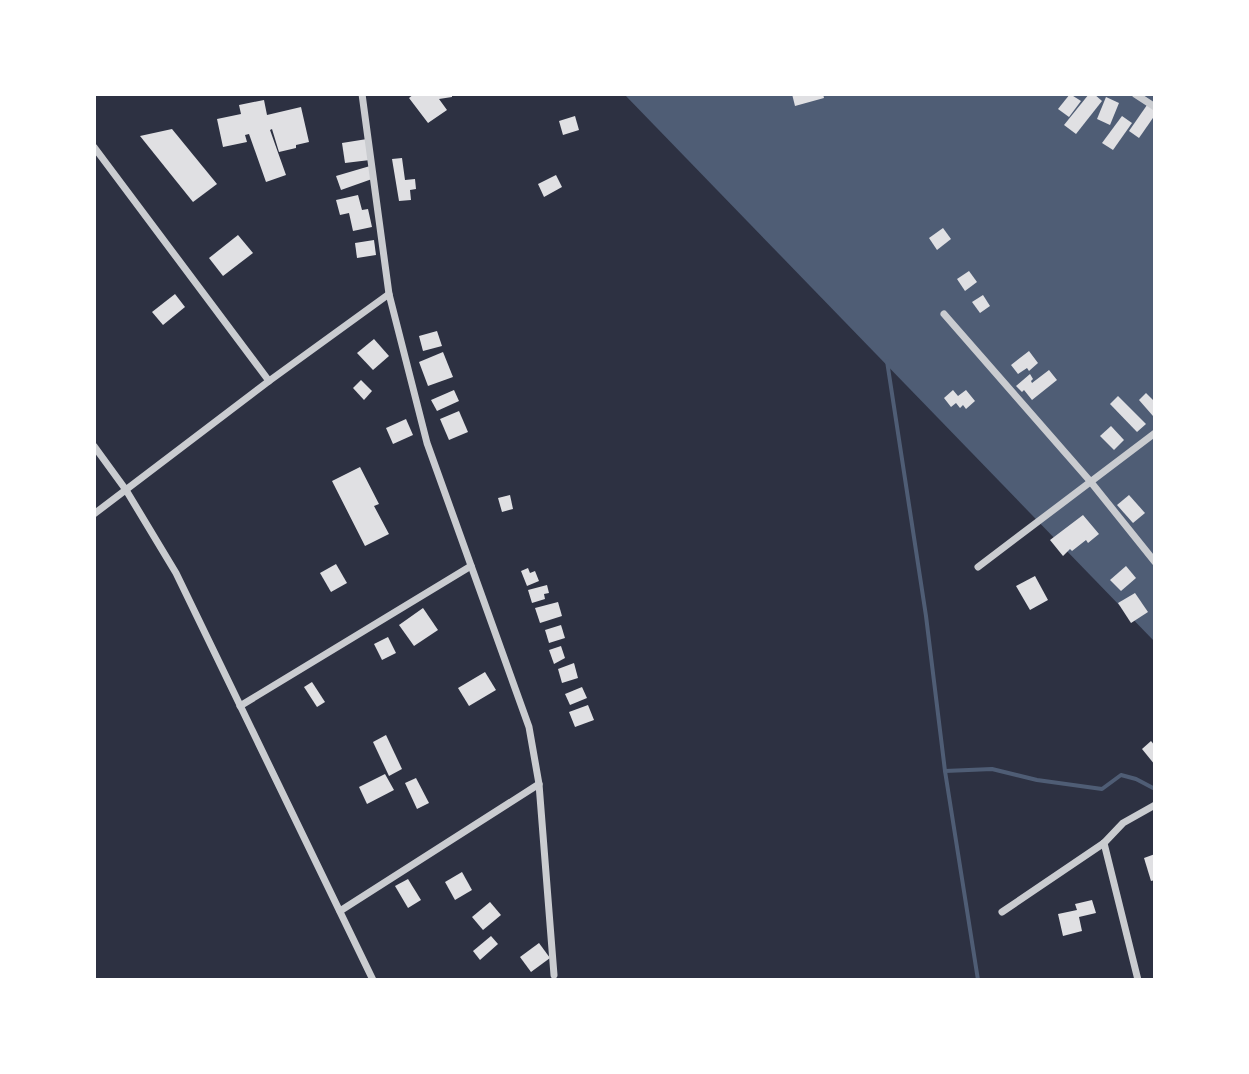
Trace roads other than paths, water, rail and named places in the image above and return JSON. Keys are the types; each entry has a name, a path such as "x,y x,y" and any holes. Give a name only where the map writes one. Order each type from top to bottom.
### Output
{"street":[{"path":"362,94 389,294 427,443 529,727 539,784 554,975"},
{"path":"1135,94 1155,107"},
{"path":"94,147 269,381"},
{"path":"94,514 389,294"},
{"path":"944,314 1090,481 1155,562"},
{"path":"978,567 1155,433"},
{"path":"94,446 126,490 176,573 373,980"},
{"path":"240,706 471,566"},
{"path":"340,911 539,784"},
{"path":"1002,912 1104,843 1123,823 1155,805"},
{"path":"1104,843 1138,980"}],"water":[{"path":"624,94 1155,94 1155,642"}],"waterway":[{"path":"887,361 978,980"},
{"path":"945,771 992,769 1037,780 1102,789 1121,775 1155,789"}]}
